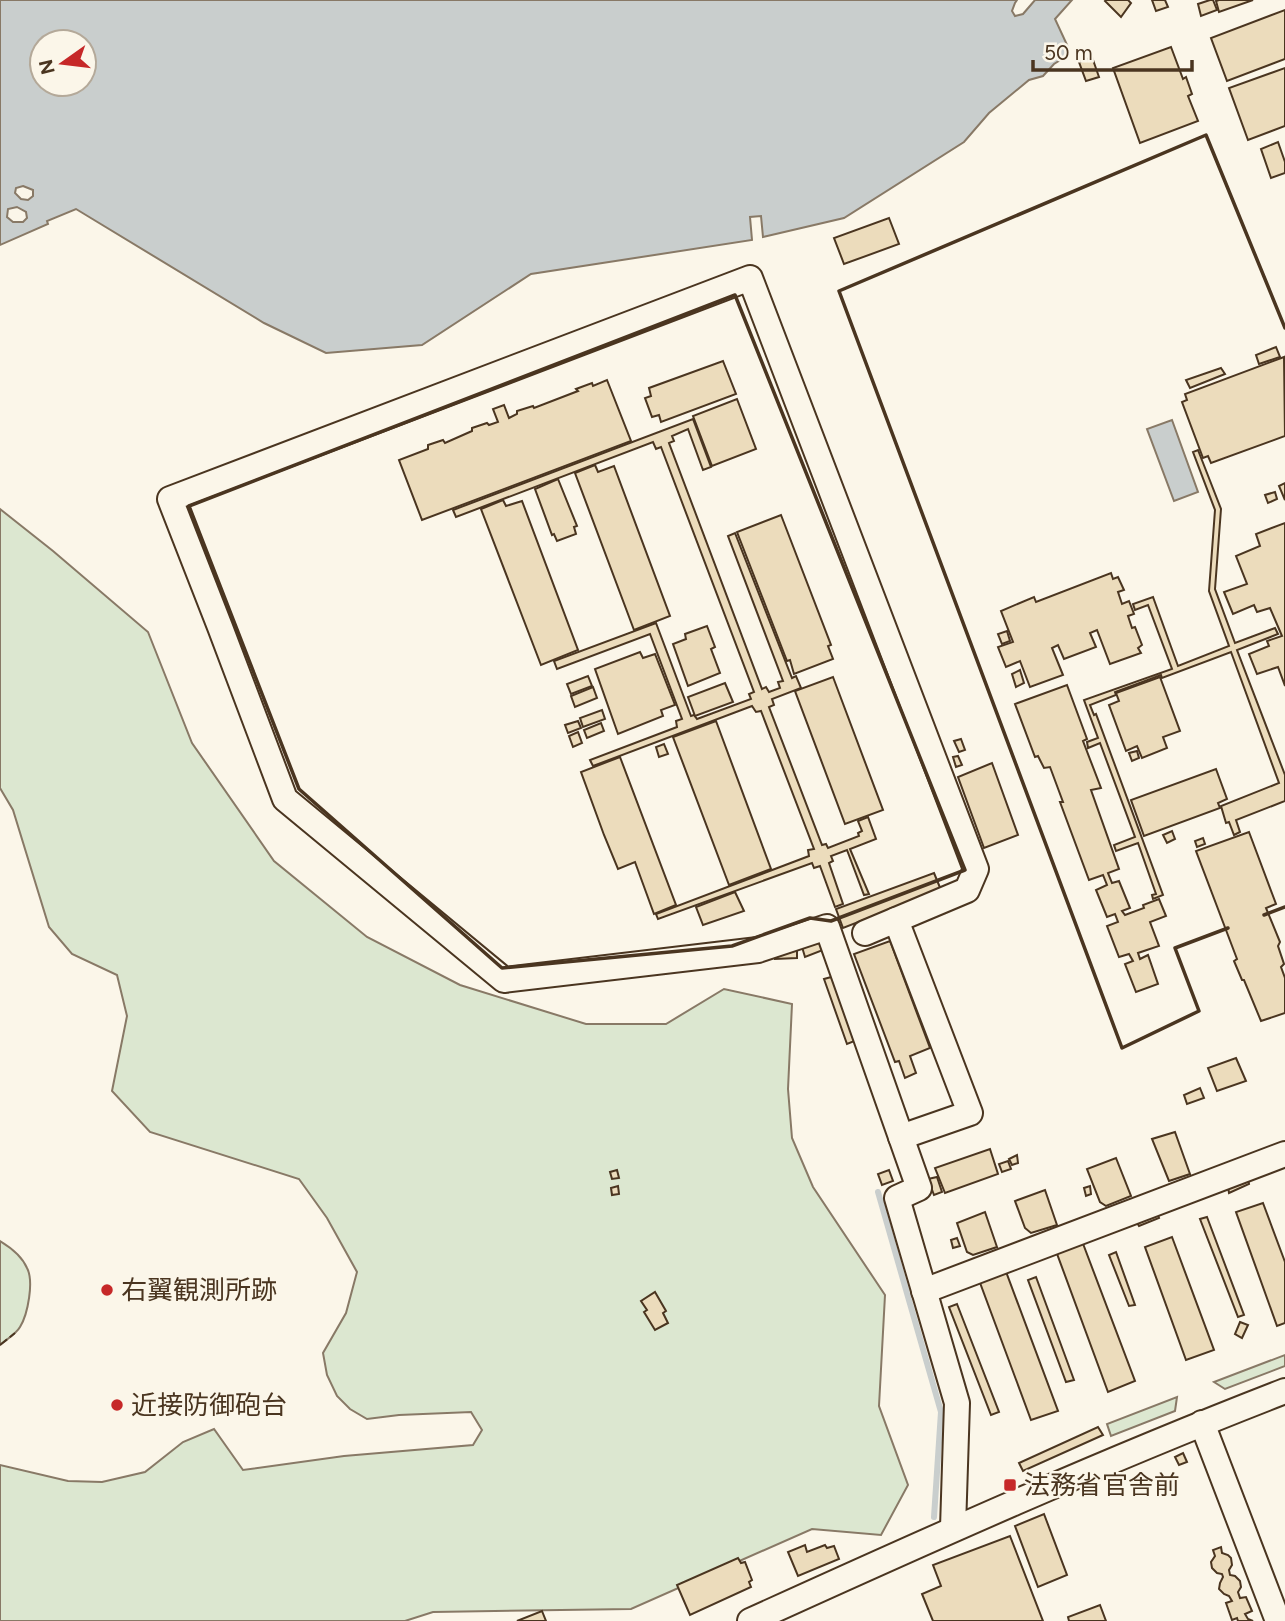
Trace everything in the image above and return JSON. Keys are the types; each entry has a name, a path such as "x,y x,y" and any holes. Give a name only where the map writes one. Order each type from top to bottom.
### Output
{"street":[{"path":"865,933 967,890 976,869 750,278 170,499 285,800 504,979 758,950 827,927 919,1188 897,1198 957,1403 953,1528"},
{"path":"896,920 970,1113 901,1137"},
{"path":"924,1291 1285,1154"},
{"path":"750,1621 953,1528 1285,1391"},
{"path":"1202,1423 1278,1621"}],"green space":[{"path":"0,509 148,632 192,743 274,861 367,937 460,985 586,1024 666,1024 724,989 792,1004 788,1089 792,1138 813,1187 885,1295 879,1406 908,1485 881,1535 812,1529 631,1609 433,1612 405,1621 0,1621 0,1465 68,1481 102,1482 145,1472 183,1442 214,1429 243,1470 344,1456 473,1445 482,1430 471,1412 367,1419 350,1409 337,1396 327,1375 323,1353 346,1313 357,1272 327,1218 299,1179 150,1132 112,1091 127,1016 117,975 72,954 49,927 13,810 0,788"},
{"path":"0,1241 22,1260 30,1281 28,1306 23,1321 16,1332 0,1345"},
{"path":"1285,1355 1285,1366 1225,1389 1214,1382"},
{"path":"1177,1397 1175,1411 1111,1436 1107,1424"}],"shaded area":[{"path":"0,0 1017,0 1012,11 1015,16 1023,14 1035,0 1072,0 1055,19 1068,47 1067,56 1054,64 1043,76 1029,80 989,113 964,142 844,218 763,237 761,216 750,217 752,240 531,274 422,345 326,353 264,323 76,209 47,221 48,224 0,245","holes":["23,186 33,190 33,196 28,200 21,199 15,193 16,188","17,207 26,212 27,218 23,222 13,222 7,217 8,209"]},
{"path":"1172,420 1198,492 1174,501 1147,429"}],"building":[{"path":"1106,0 1128,0 1131,3 1121,17"},
{"path":"1152,0 1165,0 1168,7 1156,11"},
{"path":"1213,0 1217,10 1201,16 1198,4"},
{"path":"1253,0 1219,12 1216,1"},
{"path":"1285,10 1285,59 1227,81 1211,38"},
{"path":"1171,47 1183,79 1186,77 1192,94 1188,96 1198,121 1140,143 1113,68"},
{"path":"1092,57 1099,77 1086,81 1079,62"},
{"path":"1285,68 1285,126 1248,140 1229,88"},
{"path":"1278,142 1285,162 1285,173 1271,178 1261,149"},
{"path":"889,218 899,244 844,264 834,238"},
{"path":"1276,347 1280,357 1259,364 1256,355"},
{"path":"1284,357 1285,436 1211,463 1208,456 1203,458 1182,402 1187,400 1185,394"},
{"path":"723,361 736,394 661,422 659,415 652,417 645,398 651,396 649,388"},
{"path":"1221,368 1225,374 1190,388 1186,380"},
{"path":"607,380 631,441 422,520 399,460 428,449 428,445 443,440 445,443 472,431 472,428 498,422 493,409 504,405 509,418 517,414 517,411 533,406 534,408 578,391 576,389"},
{"path":"737,399 756,449 712,466 693,416"},
{"path":"693,419 711,467 703,470 688,429 672,436 674,441 669,443 762,689 766,687 769,692 780,688 778,682 783,681 728,536 735,533 792,678 796,676 801,688 772,699 774,705 769,707 822,845 826,844 828,848 859,836 858,833 862,831 858,821 868,817 876,839 850,849 869,894 864,895 847,850 831,856 833,861 829,863 843,904 835,907 820,866 814,868 812,863 658,919 656,914 809,856 808,850 814,849 761,711 756,712 752,706 593,766 590,760 677,727 676,721 682,719 650,634 557,669 554,661 656,623 691,716 694,715 697,719 751,699 749,694 754,692 661,447 656,449 653,442 456,517 453,510"},
{"path":"1198,450 1221,509 1215,589 1235,643 1275,628 1278,634 1237,650 1285,775 1285,801 1236,820 1240,832 1234,835 1229,822 1226,823 1221,806 1279,783 1231,652 1115,692 1116,695 1090,705 1094,715 1096,714 1163,895 1153,899 1152,895 1156,894 1138,843 1116,851 1114,845 1135,837 1100,743 1088,748 1087,742 1098,738 1084,700 1172,669 1148,605 1135,610 1133,604 1153,597 1178,666 1229,646 1209,591 1215,510 1193,452"},
{"path":"595,465 598,472 614,466 670,616 634,630 575,473"},
{"path":"558,479 577,526 574,527 576,534 557,541 554,534 552,535 535,489"},
{"path":"1285,483 1285,500 1279,486"},
{"path":"1275,492 1277,499 1268,503 1265,495"},
{"path":"503,500 506,506 522,501 578,650 541,665 481,509"},
{"path":"781,515 831,645 828,646 833,659 794,674 737,532"},
{"path":"1285,523 1285,686 1278,667 1257,674 1249,654 1269,646 1267,641 1282,636 1270,608 1257,612 1254,605 1233,614 1224,592 1247,584 1236,556 1260,546 1256,534"},
{"path":"1111,573 1113,579 1118,577 1124,590 1118,592 1122,604 1129,601 1134,614 1128,616 1142,645 1138,648 1141,653 1110,664 1097,630 1090,633 1096,647 1064,659 1058,645 1052,648 1063,675 1030,687 1020,661 1006,667 998,647 1013,642 1001,611 1034,597 1036,602"},
{"path":"707,626 715,647 711,649 720,673 688,686 673,644 686,639 685,634"},
{"path":"1007,631 1010,641 1002,644 998,634"},
{"path":"640,652 643,658 655,654 675,705 661,710 663,716 618,734 595,669"},
{"path":"1020,670 1024,683 1016,687 1012,674"},
{"path":"588,676 592,686 571,694 567,684"},
{"path":"833,677 883,810 845,824 795,691"},
{"path":"1160,677 1180,731 1163,737 1167,748 1142,758 1137,746 1126,751 1109,705 1119,701 1116,693"},
{"path":"725,683 733,702 695,716 688,697"},
{"path":"1067,685 1087,739 1083,741 1101,788 1091,790 1119,869 1108,873 1112,883 1119,881 1130,908 1122,911 1125,915 1159,899 1166,916 1150,922 1159,946 1138,953 1140,959 1148,955 1158,984 1136,992 1125,964 1133,961 1129,954 1119,957 1107,926 1118,922 1115,914 1107,917 1096,890 1107,885 1103,875 1089,880 1050,767 1044,768 1038,756 1035,757 1015,704"},
{"path":"593,687 597,698 575,707 571,696"},
{"path":"602,710 605,719 583,727 580,718"},
{"path":"578,721 581,728 568,733 565,725"},
{"path":"716,721 771,869 729,885 673,737"},
{"path":"601,723 604,731 587,738 584,730"},
{"path":"578,732 582,743 573,747 569,736"},
{"path":"961,739 965,750 959,752 954,741"},
{"path":"664,744 668,754 659,757 656,747"},
{"path":"1137,751 1139,758 1132,761 1129,753"},
{"path":"958,756 962,765 956,767 953,757"},
{"path":"620,757 676,905 654,914 635,862 618,869 581,772"},
{"path":"992,763 1018,835 984,848 958,777"},
{"path":"1216,769 1227,799 1218,803 1220,808 1144,836 1131,800"},
{"path":"1172,831 1175,839 1167,843 1163,835"},
{"path":"1249,832 1276,904 1266,908 1280,942 1278,946 1285,978 1285,1013 1261,1021 1234,961 1237,959 1196,851"},
{"path":"1203,838 1205,844 1197,847 1195,841"},
{"path":"934,873 941,890 843,928 836,909"},
{"path":"735,892 744,911 703,925 696,907"},
{"path":"819,941 823,950 805,957 802,947"},
{"path":"890,941 930,1048 910,1056 916,1073 905,1078 899,1061 895,1062 854,954"},
{"path":"797,948 797,958 775,959 775,950"},
{"path":"835,976 857,1040 847,1044 824,979"},
{"path":"1236,1058 1246,1081 1217,1091 1208,1068"},
{"path":"1200,1088 1204,1098 1187,1104 1184,1095"},
{"path":"1175,1132 1190,1174 1169,1181 1152,1139"},
{"path":"990,1149 998,1174 945,1193 935,1168"},
{"path":"1017,1155 1018,1163 1012,1165 1009,1159"},
{"path":"1116,1158 1131,1196 1106,1206 1100,1202 1087,1169"},
{"path":"1008,1161 1011,1169 1002,1172 999,1164"},
{"path":"617,1170 619,1178 612,1179 610,1172"},
{"path":"889,1170 893,1181 882,1185 878,1174"},
{"path":"937,1177 942,1192 934,1195 928,1179"},
{"path":"1248,1179 1249,1184 1229,1193 1228,1187"},
{"path":"618,1186 619,1194 612,1195 611,1188"},
{"path":"1090,1186 1091,1194 1086,1196 1084,1188"},
{"path":"1045,1190 1057,1225 1031,1233 1025,1228 1015,1201"},
{"path":"1263,1203 1285,1262 1285,1323 1277,1326 1236,1212"},
{"path":"985,1212 997,1247 973,1255 967,1252 957,1223"},
{"path":"1157,1212 1159,1218 1139,1226 1136,1221"},
{"path":"1207,1217 1244,1315 1238,1317 1200,1219"},
{"path":"1172,1237 1214,1350 1186,1360 1145,1247"},
{"path":"957,1238 960,1246 953,1248 951,1240"},
{"path":"1082,1241 1135,1381 1108,1392 1056,1251"},
{"path":"1116,1252 1135,1305 1129,1306 1109,1255"},
{"path":"1005,1269 1058,1411 1031,1420 979,1280"},
{"path":"1036,1277 1074,1380 1066,1382 1028,1280"},
{"path":"655,1292 666,1311 663,1313 668,1323 655,1330 641,1301"},
{"path":"957,1304 999,1412 991,1415 949,1307"},
{"path":"1240,1322 1248,1325 1242,1338 1235,1334"},
{"path":"1098,1427 1103,1435 1023,1471 1019,1463"},
{"path":"1183,1453 1187,1462 1179,1465 1175,1457"},
{"path":"1044,1514 1067,1575 1038,1587 1015,1526"},
{"path":"1010,1536 1043,1621 933,1621 922,1594 941,1586 933,1565"},
{"path":"805,1545 807,1552 825,1545 827,1548 834,1546 839,1559 798,1576 788,1552"},
{"path":"1221,1547 1222,1553 1231,1558 1230,1575 1240,1581 1240,1598 1246,1597 1252,1611 1245,1614 1253,1621 1238,1621 1237,1618 1232,1620 1226,1603 1232,1601 1219,1589 1223,1577 1212,1568 1211,1562 1215,1556 1213,1550"},
{"path":"738,1558 741,1563 745,1562 752,1580 749,1582 751,1587 690,1615 677,1585"},
{"path":"1100,1605 1106,1621 1069,1621 1068,1617"},
{"path":"542,1611 546,1621 517,1621"}],"waterway":[{"path":"878,1192 941,1412 934,1517"}],"fence":[{"path":"0,1345 15,1333"}],"wall":[{"path":"1228,928 1175,948 1199,1011 1122,1048 839,291 1206,135 1285,328"},
{"path":"735,295 965,870 831,921 810,918 732,946 502,968 299,789 189,506 735,295"},
{"path":"1264,915 1285,907"}],"place":[{"name":"右翼観測所跡","path":"107,1290"},
{"name":"近接防御砲台","path":"117,1405"},
{"name":"法務省官舎前","path":"1010,1485"}]}
